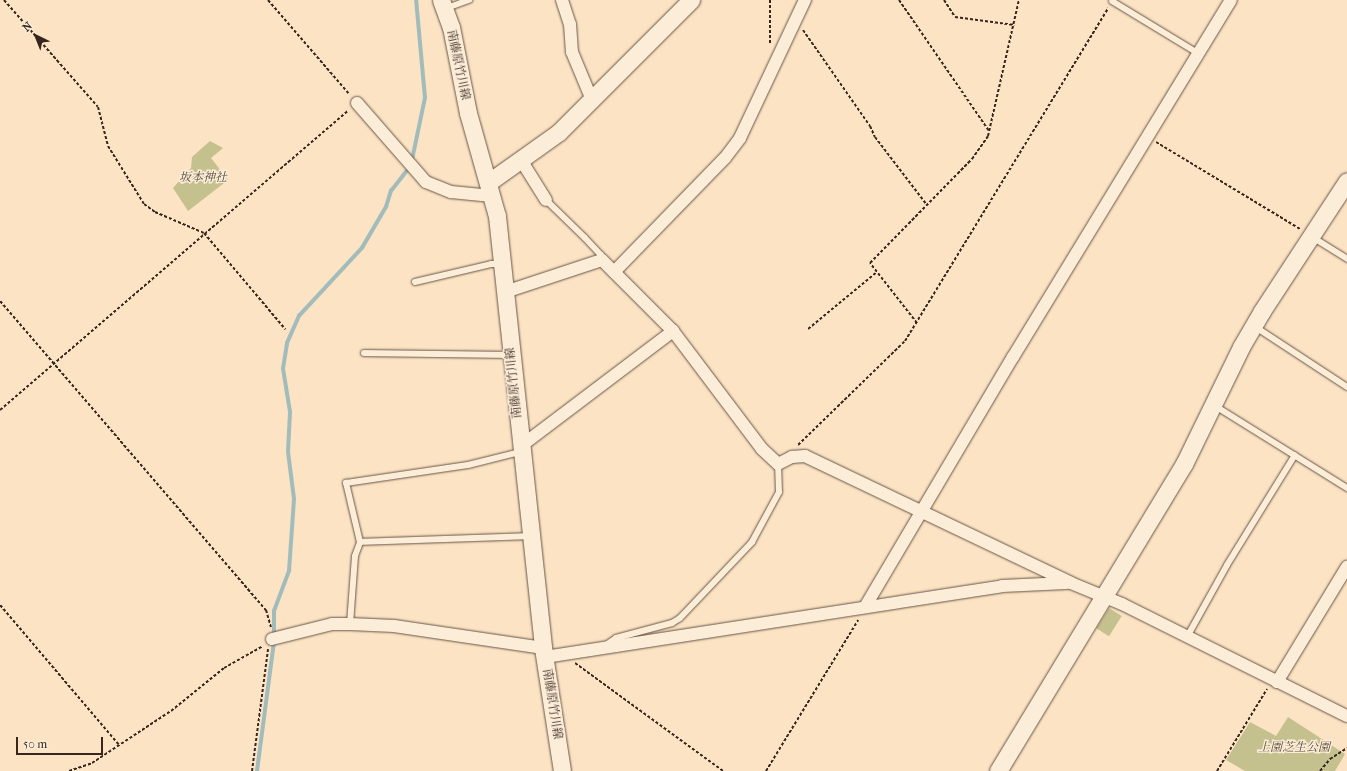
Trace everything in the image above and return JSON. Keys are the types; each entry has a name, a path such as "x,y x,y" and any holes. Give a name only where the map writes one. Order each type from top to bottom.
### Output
{"street":[{"path":"562,0 570,24 572,52 592,100"},
{"path":"357,103 426,182 451,192 490,189 520,160 560,132 691,0"},
{"path":"614,272 725,158 740,138 806,0"},
{"path":"865,607 920,513 1232,0"},
{"name":"南藤原竹川線","path":"442,4 451,27 468,113 490,189 502,264 530,536 544,653 562,771"},
{"path":"520,160 546,200"},
{"path":"998,771 1184,464 1241,347 1314,238 1347,181"},
{"path":"505,292 602,260 673,331 762,449 778,464 792,457 805,456 920,513 1104,598 1122,604 1347,716"},
{"path":"521,449 673,331"},
{"path":"1275,680 1347,566"},
{"path":"275,638 332,624 394,626 565,656 1002,586 1071,583"}],"lane":[{"path":"442,4 469,0"},
{"path":"1112,1 1199,54"},
{"path":"546,200 601,255 602,260"},
{"path":"1314,238 1347,258"},
{"path":"415,282 491,264 502,264"},
{"path":"1260,330 1347,387"},
{"path":"364,353 512,355"},
{"path":"1220,409 1347,488"},
{"path":"350,624 355,556 360,542 346,483 452,468 521,449"},
{"path":"1187,637 1227,565 1295,455"},
{"path":"600,650 616,638 672,623 680,618 752,542 779,492 778,464"},
{"path":"360,542 530,536"}],"path":[{"path":"4,0 98,107 108,146 144,204 155,212 204,233 285,329"},
{"path":"0,410 357,103 268,0"},
{"path":"770,0 770,53"},
{"path":"899,0 989,131"},
{"path":"944,0 955,17 1014,25"},
{"path":"917,323 870,263 972,159 989,131 1019,0"},
{"path":"792,457 793,449 892,356 917,323 1112,1"},
{"path":"797,20 870,126 875,137 928,205"},
{"path":"1149,138 1314,238"},
{"path":"808,329 877,272"},
{"path":"0,301 266,610 269,614 275,638"},
{"path":"0,605 119,745"},
{"path":"766,771 865,607"},
{"path":"69,771 92,763 171,711 224,668 269,642 252,771"},
{"path":"565,656 723,771"},
{"path":"1217,771 1275,680"},
{"path":"1320,771 1330,759 1347,748"}],"green space":[{"name":"坂本神社","path":"210,141 223,148 211,158 228,180 188,211 173,188 191,168 192,157"},
{"path":"1109,608 1122,616 1109,636 1096,628"},
{"name":"上園芝生公園","path":"1288,717 1345,754 1335,771 1245,771 1226,760 1250,722 1276,736"}],"waterway":[{"path":"412,160 425,98 416,0"},
{"path":"274,635 274,611 289,571 294,499 288,452 290,412 283,369 287,343 299,316 362,248 386,207 391,191 409,168"},
{"path":"257,771 274,641"}]}
